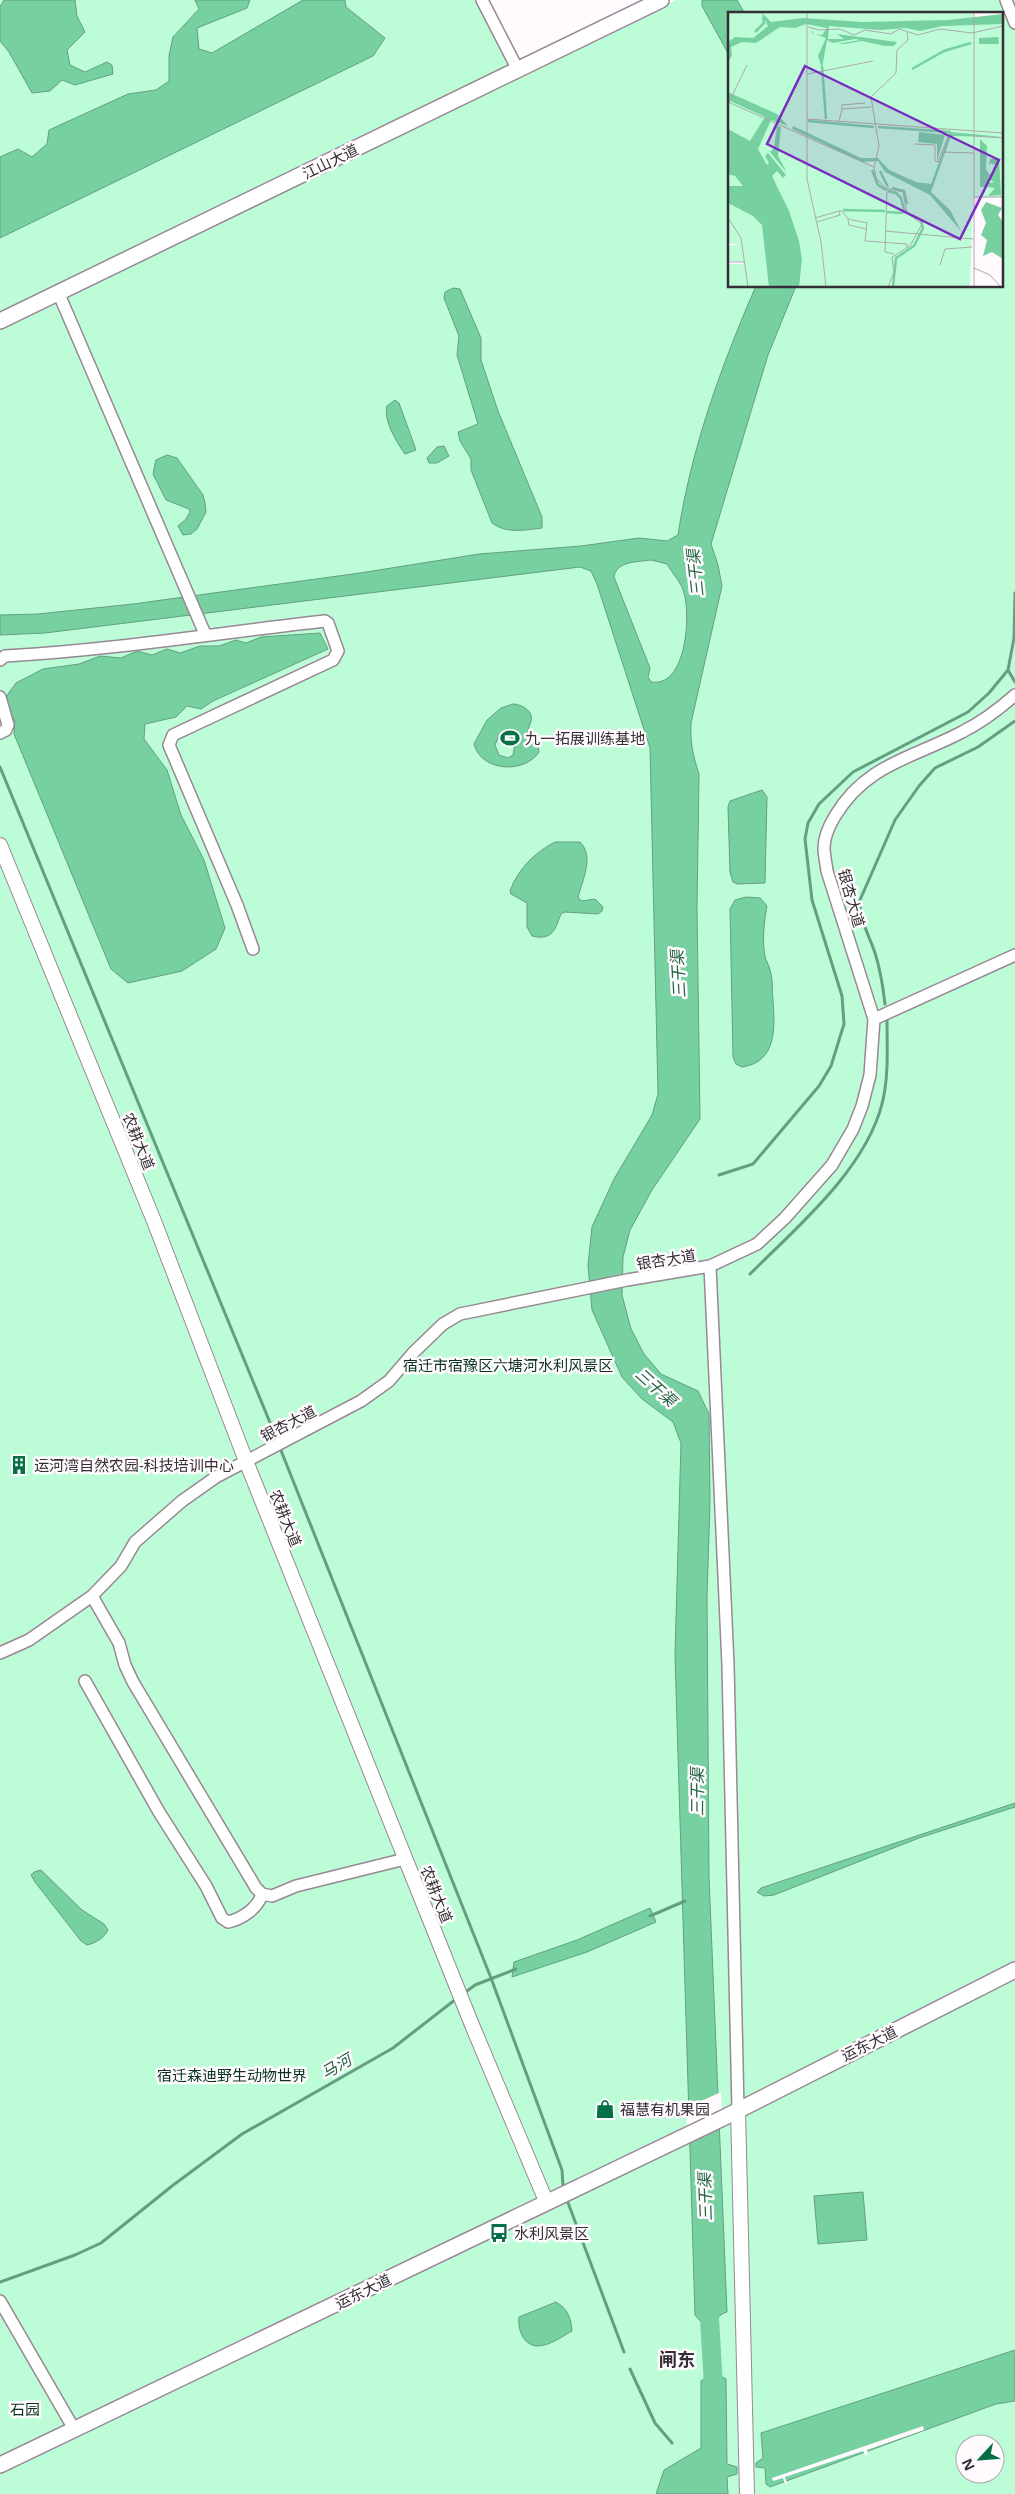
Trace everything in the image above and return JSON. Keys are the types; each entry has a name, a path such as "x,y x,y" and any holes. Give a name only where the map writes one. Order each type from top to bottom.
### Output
{"main road":[{"name":"江山大道","path":"0,321 661,0"},
{"name":"运东大道","path":"733,2114 1015,1970"},
{"name":"运东大道","path":"0,2465 182,2379 546,2201 1015,1979"}],"street":[{"path":"482,0 518,70"},
{"path":"1006,0 1015,23"},
{"path":"58,292 204,630"},
{"path":"0,660 5,656 70,653 204,630 325,621 332,629 338,651 334,660 173,735 169,745 253,949"},
{"name":"银杏大道","path":"0,1653 29,1640 92,1596 121,1566 135,1542 182,1501 216,1477 361,1401 389,1381 413,1353 443,1324 460,1314 562,1292 710,1266 756,1244 785,1218 832,1165 853,1129 862,1106 870,1075 874,1019 827,870 824,848 830,824 850,793 872,775 925,747 960,733 996,712 1015,695"},
{"path":"0,697 8,726 6,730 0,733"},
{"name":"农耕大道","path":"0,846 154,1221 246,1461 405,1859 546,2201"},
{"path":"874,1019 1015,956"},
{"path":"710,1266 728,1665 733,2114 747,2494"},
{"path":"92,1596 119,1643 125,1665 133,1682 256,1888 262,1894 272,1896 296,1886 405,1859"},
{"path":"85,1681 159,1812 206,1886 222,1918 228,1922 238,1920 260,1901 262,1894"},
{"path":"2,2304 74,2429"}],"green space":[{"name":"宿迁市宿豫区六塘河水利风景区","path":"0,0 484,0 522,75 676,0 1015,0 1015,2494 0,2494"}],"water":[{"path":"4,0 75,0 77,16 85,32 67,50 70,65 85,72 107,62 112,65 113,74 75,85 62,80 50,91 32,93 9,52 0,41 0,7"},
{"path":"195,0 250,0 247,8 197,28 199,49 212,53 303,0 345,0 346,7 385,38 373,56 0,238 0,157 18,149 32,157 47,144 49,130 128,94 156,90 169,81 169,56 173,37 199,9"},
{"path":"702,0 737,0 744,12 728,12 728,53 702,6"},
{"path":"453,288 460,289 481,338 481,360 498,411 542,517 542,528 510,530 492,523 471,470 471,459 460,441 458,432 478,424 457,355 459,336 444,298 445,292"},
{"path":"755,288 795,288 768,355 711,544 722,586 691,723 692,749 699,774 697,908 700,1119 652,1190 630,1230 623,1257 622,1295 631,1329 644,1354 661,1374 698,1391 709,1414 710,1503 707,1596 709,1877 727,2312 717,2319 714,2337 704,2337 703,2324 695,2315 675,1655 681,1443 673,1422 642,1399 622,1377 592,1310 588,1265 592,1227 614,1179 652,1115 658,1094 650,748 597,584 591,571 580,567 45,633 0,635 0,615 38,614 133,604 360,573 479,554 581,546 639,538 667,541 678,535 699,440 719,377","holes":["651,560 667,564 684,593 687,618 683,649 679,663 672,674 663,681 651,682 648,677 650,668 614,577 623,565"]},
{"path":"395,400 399,403 416,450 405,454 395,438 387,418 387,406"},
{"path":"444,446 449,456 437,463 429,463 427,458 437,447"},
{"path":"167,455 177,458 203,495 206,512 197,529 191,534 183,535 178,526 186,519 190,512 189,509 166,500 153,474 156,460"},
{"path":"320,633 328,649 213,701 201,709 187,706 176,717 145,724 144,739 167,770 181,815 204,860 225,928 216,949 182,971 128,983 111,969 14,734 15,721 5,704 8,694 16,683 43,669 79,664 100,656 121,658 137,651 152,655 167,649 180,653 200,646 219,646 236,640 246,643 261,637"},
{"path":"516,704 531,714 527,733 538,744 539,752 524,764 514,767 494,765 478,753 474,744 487,720 501,708","holes":["503,734 510,735 515,744 513,755 508,758 499,755 495,745 499,736"]},
{"path":"762,790 767,797 765,883 737,884 733,882 730,872 728,807 730,801"},
{"path":"555,842 580,842 587,855 587,862 578,898 582,901 595,899 603,907 602,911 598,914 565,912 561,914 555,929 549,935 545,937 532,936 527,927 527,903 511,894 510,891 517,876 528,862 540,851"},
{"path":"746,897 760,898 767,906 764,944 765,956 772,977 774,1022 768,1051 753,1064 742,1067 736,1064 733,1057 730,909 735,900"},
{"path":"1015,1803 1015,1807 919,1838 774,1895 764,1896 757,1892 761,1888"},
{"path":"41,1870 82,1910 104,1924 108,1930 102,1938 87,1945 81,1941 31,1875"},
{"path":"650,1908 656,1922 587,1952 512,1977 514,1962 577,1940"},
{"path":"863,2192 867,2240 818,2244 814,2196"},
{"path":"556,2302 568,2314 572,2331 542,2346 530,2344 525,2340 521,2332 519,2317"},
{"path":"1015,2350 1015,2401 996,2404 770,2487 766,2484 765,2468 756,2467 756,2463 763,2458 761,2433"},
{"path":"711,2369 716,2369 719,2375 726,2379 727,2464 737,2467 737,2474 727,2477 728,2494 656,2494 664,2470 701,2448 701,2381 709,2376"}],"pier":[{"path":"721,2092 722,2120 687,2137 686,2108"},
{"path":"923,2426 924,2430 867,2450 868,2454 865,2455 863,2451 785,2477 787,2483 785,2484 783,2478 773,2481 772,2478"}],"waterway":[{"path":"719,1175 753,1164 819,1086 831,1066 844,1024 842,996 812,900 805,839 808,823 819,804 853,772 968,712 989,693 1008,670 1014,638 1015,593"},
{"path":"1008,670 1015,682"},
{"path":"885,1004 878,965 863,920 860,900 895,820 919,786 935,768 978,747 1015,721"},
{"path":"0,767 278,1442"},
{"path":"750,1274 808,1217 845,1174 861,1152 873,1128 884,1094 887,1062 887,1020"},
{"path":"280,1448 491,1978 562,2170 563,2186"},
{"name":"马河","path":"650,1916 685,1901"},
{"name":"马河","path":"463,1994 475,1985 516,1969"},
{"name":"马河","path":"0,2282 75,2255 101,2243 172,2186 242,2134 393,2048 456,1999"},
{"path":"567,2200 624,2352"},
{"name":"三干渠","path":"709,2311 714,2394"},
{"path":"630,2369 655,2423 672,2443"}],"place":[{"name":"九一拓展训练基地","path":"510,738"},
{"name":"运河湾自然农园-科技培训中心","path":"19,1465"},
{"name":"福慧有机果园","path":"605,2109"},
{"name":"水利风景区","path":"499,2233"}],"district":[{"name":"闸东","path":"677,2359"}],"park label":[{"name":"宿迁森迪野生动物世界","path":"232,2075"},
{"name":"石园","path":"25,2409"}]}
